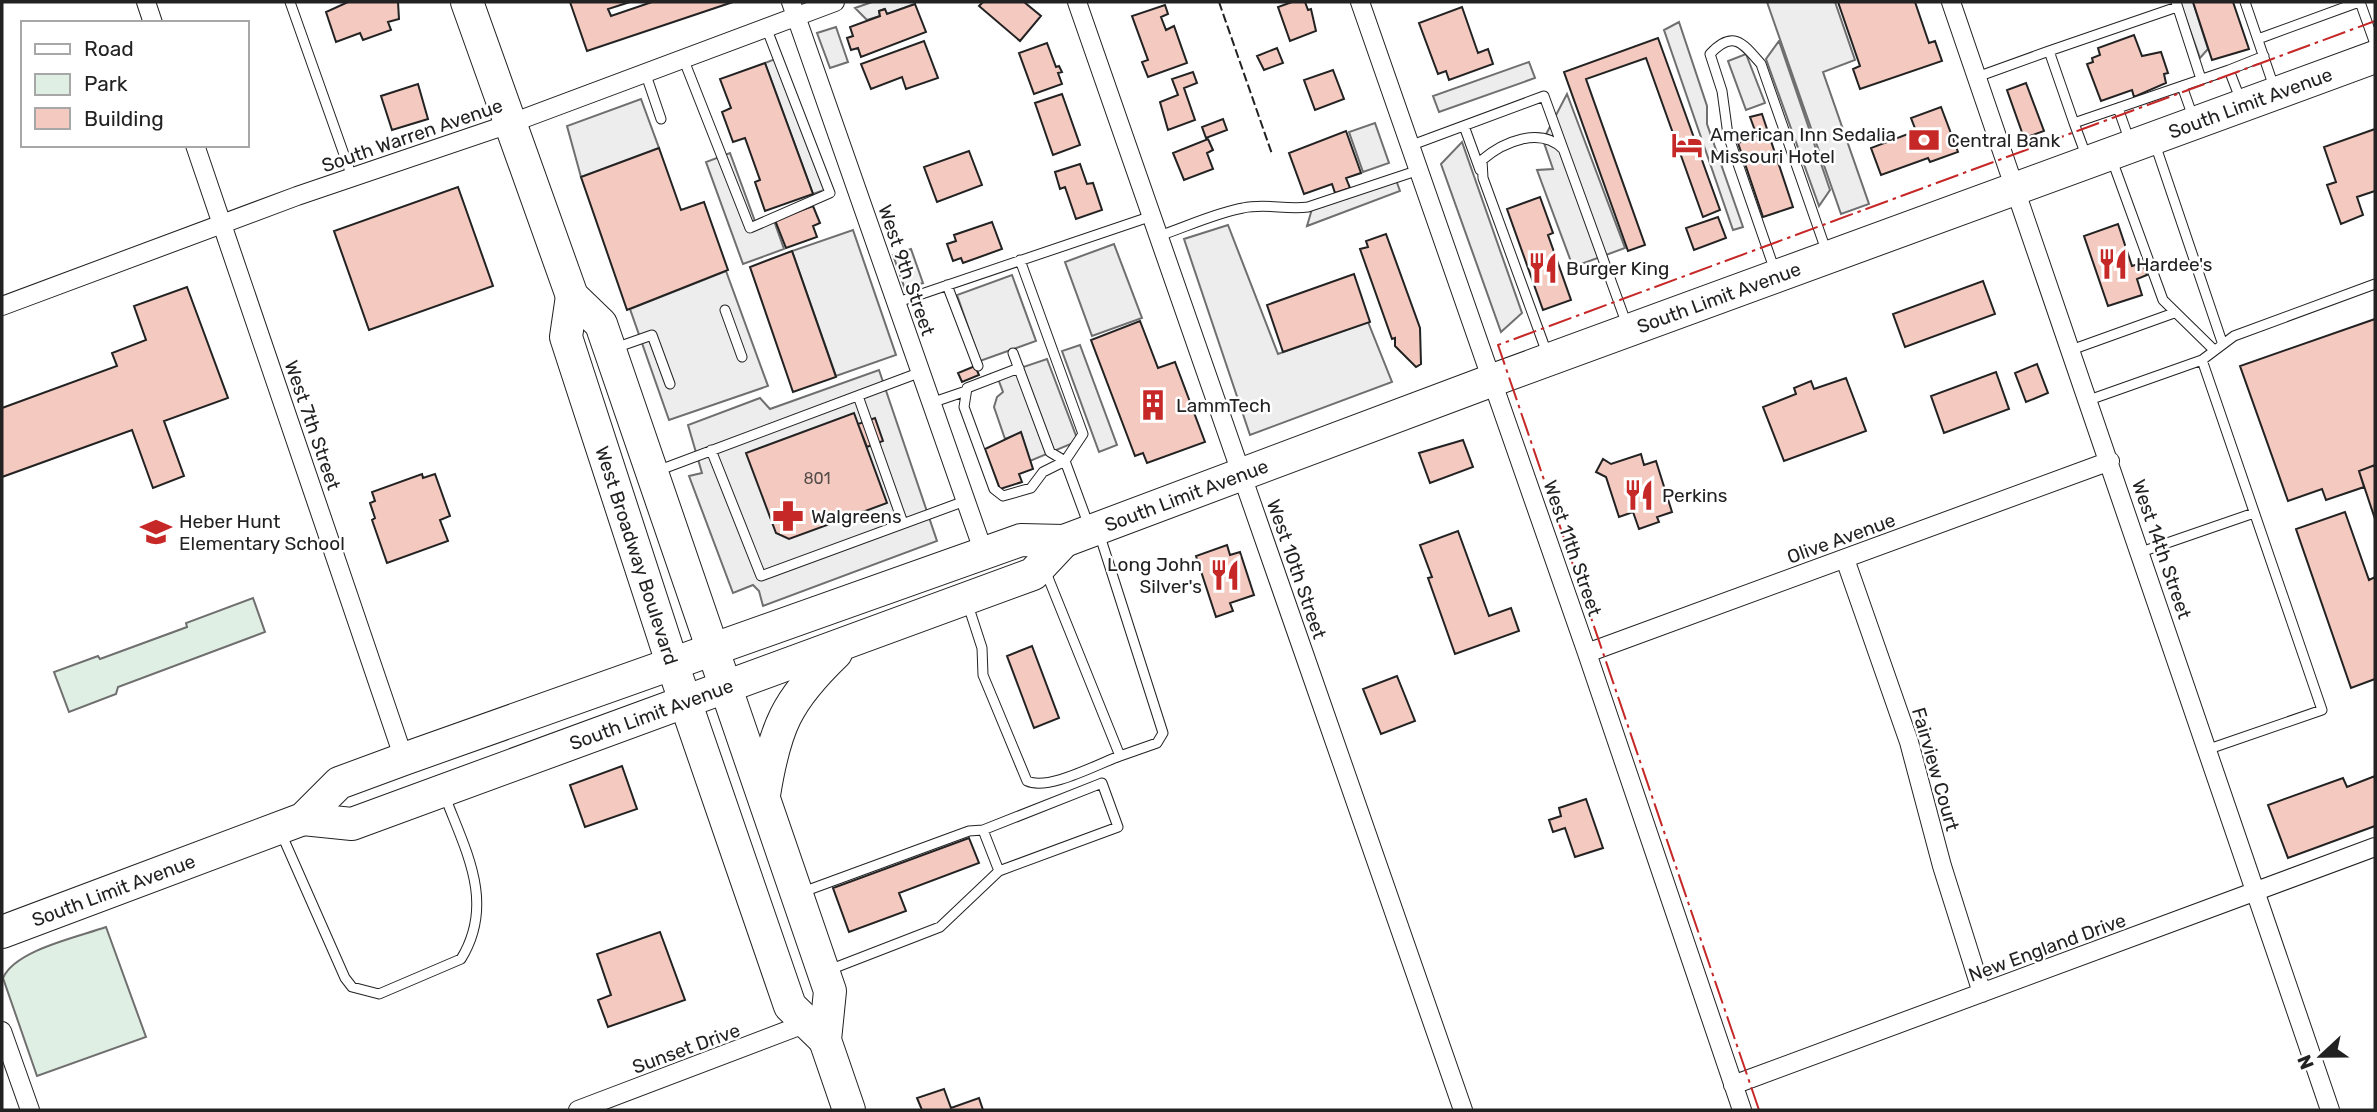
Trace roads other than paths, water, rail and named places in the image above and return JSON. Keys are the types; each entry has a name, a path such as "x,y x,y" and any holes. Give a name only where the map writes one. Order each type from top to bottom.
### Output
{"highway":[{"name":"West Broadway Boulevard","path":"467,2 572,296 601,324 724,690 824,971 830,991 816,1032"},
{"name":"South Limit Avenue","path":"291,823 352,824 724,690 1033,574 1084,534 1242,473 2375,57"},
{"name":"West Broadway Boulevard","path":"572,296 566,337 685,704 790,1006 816,1032 849,1110"},
{"name":"South Limit Avenue","path":"2,932 291,823 339,783 404,759 673,666 984,552 1021,540 1084,534"},
{"path":"763,800 771,750 792,699 844,645"}],"street":[{"path":"146,2 152,21"},
{"name":"South Warren Avenue","path":"2,306 222,223 509,124 766,27 794,9 835,2"},
{"name":"West 10th Street","path":"1077,2 1463,1110"},
{"name":"West 11th Street","path":"1360,2 1412,145 1742,1110"},
{"name":"West 14th Street","path":"1951,2 2258,892 2330,1110"},
{"name":"West 9th Street","path":"794,9 984,552"},
{"name":"West 7th Street","path":"196,147 404,759"},
{"name":"Olive Avenue","path":"1587,653 2110,461"},
{"name":"Fairview Court","path":"1845,559 1909,742 1942,866 1982,993"},
{"name":"New England Drive","path":"1733,1085 2375,847"},
{"path":"2,1031 30,1110"},
{"name":"Sunset Drive","path":"578,1110 816,1032"}],"lane":[{"path":"290,2 352,177"},
{"path":"2245,2 2276,94"},
{"path":"2258,39 2359,2 2375,44"},
{"path":"1977,77 2177,4 2201,79"},
{"path":"683,58 750,228 830,193 766,27"},
{"path":"1777,276 1728,135 1722,91 1710,54 1719,44 1732,39 1743,43 1761,64 1828,258"},
{"path":"2049,51 2074,124 2121,151 2222,342"},
{"path":"2074,124 2264,56"},
{"path":"2229,69 2242,106"},
{"path":"645,72 661,119"},
{"path":"2182,86 2195,124"},
{"path":"1412,145 1544,96 1629,330"},
{"path":"2118,108 2121,151 2163,300 2214,350"},
{"path":"1464,126 1549,360"},
{"path":"1483,178 1482,159 1495,149 1514,141 1530,137 1557,144 1564,150"},
{"path":"1159,236 1241,208 1267,205 1290,210 1308,207 1419,170"},
{"path":"895,303 1152,216"},
{"path":"966,391 964,407 996,493 1013,495 1031,488 1044,472 1065,461 1083,434 1020,260"},
{"path":"2089,400 2202,360 2222,342 2375,284"},
{"path":"947,285 978,366"},
{"path":"725,310 742,357"},
{"path":"2071,350 2175,313"},
{"path":"610,349 652,335 670,384"},
{"path":"966,600 979,633 983,676 1027,781 1035,784 1057,779 1157,743 1163,733 1084,534 1065,461 1050,452 1013,353"},
{"path":"2202,360 2322,710 2209,749"},
{"path":"931,403 1019,368"},
{"path":"652,472 921,372"},
{"path":"858,396 904,523"},
{"path":"711,450 761,576 965,500"},
{"path":"2141,552 2255,513"},
{"path":"1043,564 1120,756"},
{"path":"796,894 969,831 983,830 1102,783 1118,827 999,871 940,927 824,971"},
{"path":"291,823 345,978 352,987 379,995 461,959 468,947 479,896 443,789"},
{"path":"983,830 999,871"}],"place":[{"name":"Central Bank","path":"1924,140"},
{"name":"American Inn Sedalia Missouri Hotel","path":"1687,145"},
{"name":"Hardee's","path":"2113,264"},
{"name":"Burger King","path":"1543,268"},
{"name":"LammTech","path":"1153,405"},
{"name":"Perkins","path":"1639,495"},
{"name":"Walgreens","path":"788,516"},
{"name":"Heber Hunt Elementary School","path":"156,532"},
{"name":"Long John Silver's","path":"1225,575"}]}
